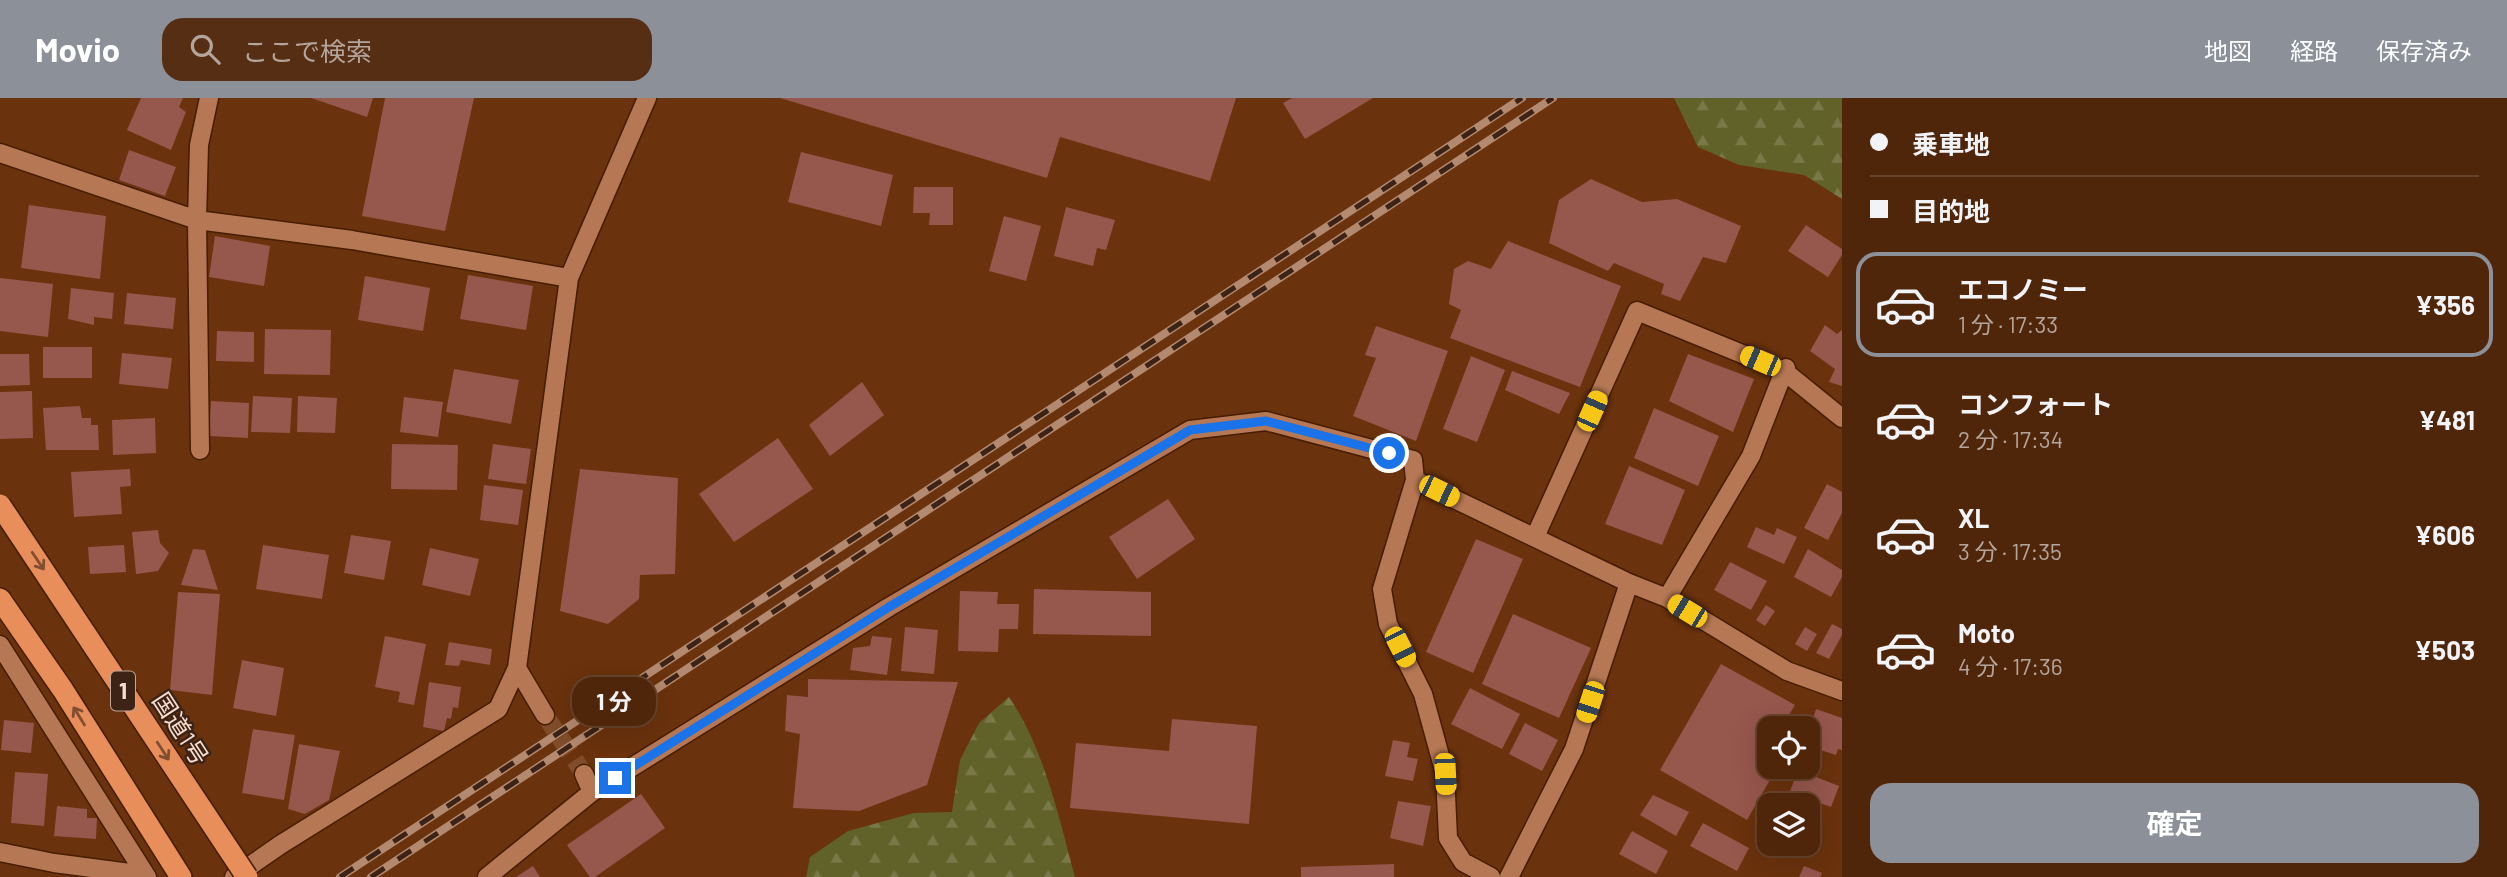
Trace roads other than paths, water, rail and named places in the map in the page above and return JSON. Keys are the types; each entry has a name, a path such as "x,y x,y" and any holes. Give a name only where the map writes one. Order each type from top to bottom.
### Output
{"highway":[{"name":"国道1号","path":"0,505 247,877"},
{"name":"1","path":"0,599 63,690 181,877"}],"street":[{"path":"201,450 197,220 199,145 209,98"},
{"path":"234,877 280,845 498,709 517,668 569,278 647,98"},
{"path":"0,153 197,220 352,240 569,278"},
{"path":"1535,537 1637,311 1785,369 1842,418"},
{"path":"1667,598 1751,456 1785,369"},
{"path":"487,877 592,792 889,607 1190,430 1266,421 1413,460 1415,480 1382,589 1388,624 1423,694 1445,774 1448,838 1463,862 1483,875"},
{"path":"1415,480 1629,583 1667,598 1787,671 1842,691"},
{"path":"1510,877 1574,750 1629,583"},
{"path":"0,645 146,876"},
{"path":"517,668 545,715"},
{"path":"584,774 592,792"},
{"path":"0,852 146,876"}],"tunnel":[{"path":"545,715 584,774"}],"railway":[{"path":"340,877 1522,98"},
{"path":"371,877 1553,98"}]}
